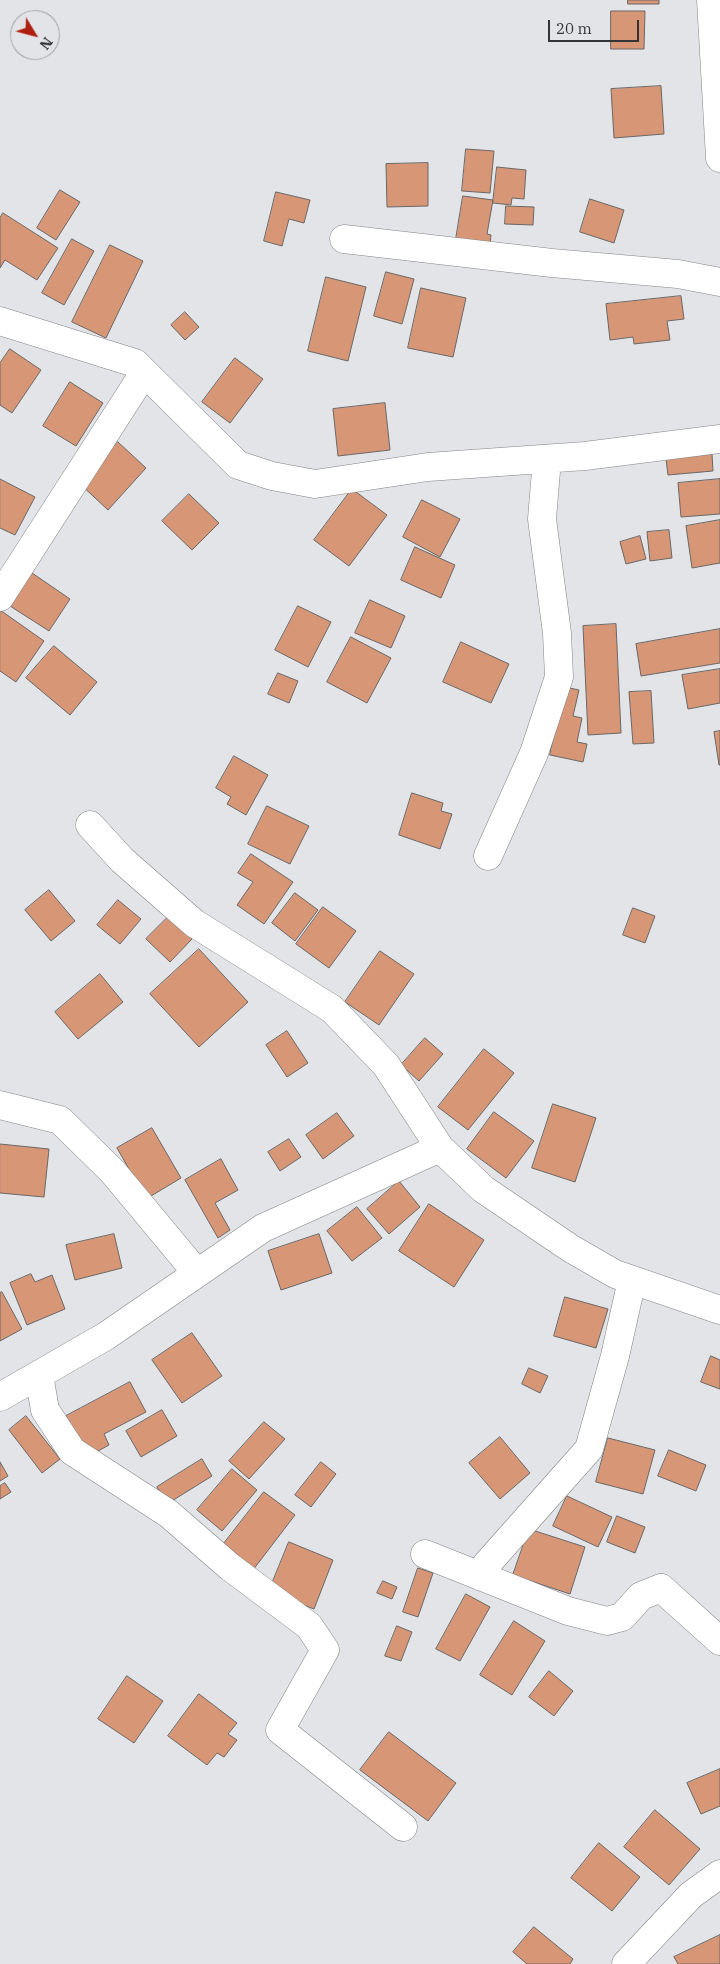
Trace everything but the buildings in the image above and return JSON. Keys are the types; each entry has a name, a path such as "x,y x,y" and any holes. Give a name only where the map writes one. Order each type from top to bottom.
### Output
{"street":[{"path":"711,0 720,158"},
{"path":"344,239 552,263 678,274 720,282"},
{"path":"0,321 135,363 238,465 272,476 315,484 428,467 585,456 720,439"},
{"path":"0,597 144,373"},
{"path":"488,856 534,752 559,677 557,632 542,519 547,459"},
{"path":"90,825 122,860 194,923 332,1009 386,1065 440,1148 484,1189 570,1248 615,1274 720,1310"},
{"path":"0,1105 60,1120 113,1172 197,1273"},
{"path":"0,1397 106,1336 263,1228 440,1148"},
{"path":"482,1577 486,1565 590,1450 615,1356 632,1280"},
{"path":"39,1375 45,1410 72,1451 169,1514 230,1567 309,1626 325,1650 280,1730 403,1827"},
{"path":"425,1554 568,1611 607,1621 622,1616 641,1596 661,1588 720,1641"},
{"path":"626,1964 691,1895 720,1874"}]}
